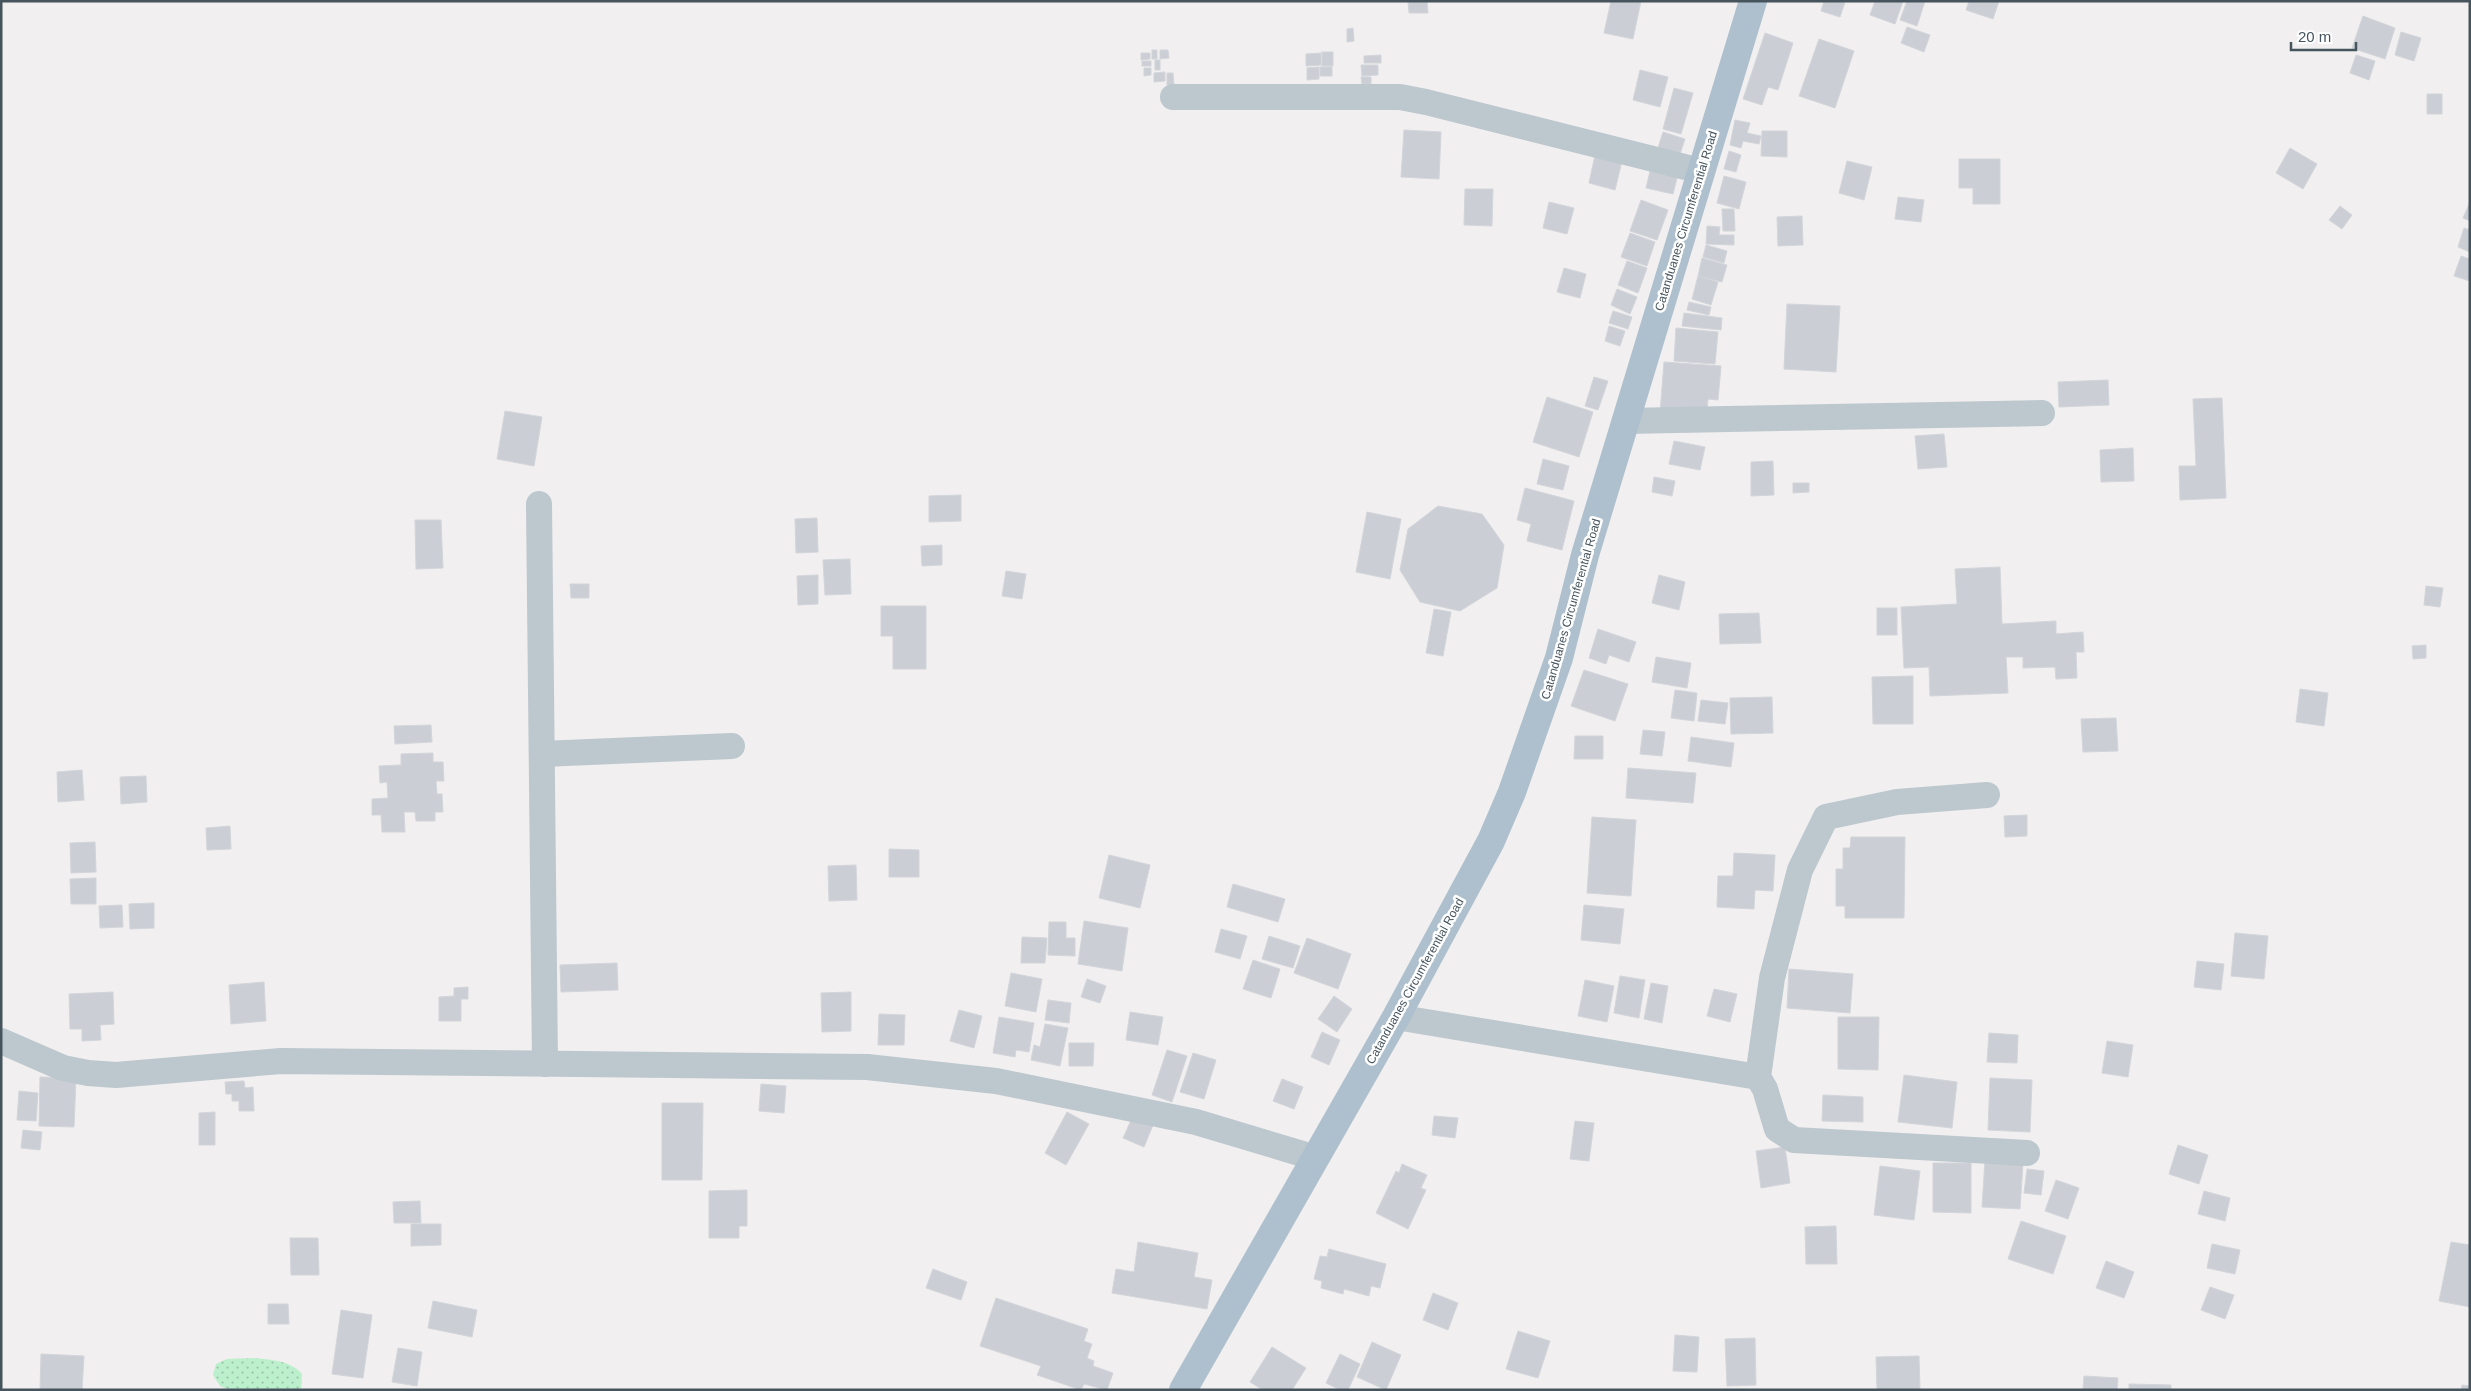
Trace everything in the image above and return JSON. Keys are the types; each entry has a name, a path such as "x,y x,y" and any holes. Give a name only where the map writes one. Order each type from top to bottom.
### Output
{"main road":[{"name":"Catanduanes Circumferential Road","path":"1184,1390 1396,1017 1491,841 1529,750 1559,658 1585,555 1753,1"}],"street":[{"path":"1173,97 1400,97 1701,171"},
{"path":"1625,421 2042,413"},
{"path":"539,504 544,1064"},
{"path":"542,754 732,746"},
{"path":"1986,795 1897,802 1826,817 1800,870 1795,888 1772,978 1758,1077 1765,1089 1777,1129 1794,1140 2027,1153"},
{"path":"1396,1017 1758,1077"},
{"path":"1,1042 63,1068 88,1073 116,1075 281,1061 867,1067 996,1081 1196,1122 1316,1158"}],"green space":[{"path":"253,1358 285,1363 297,1369 302,1374 301,1390 230,1390 220,1386 213,1375 216,1364 227,1359"}],"building":[{"path":"1408,1 1427,1 1428,13 1409,13"},
{"path":"1611,1 1641,1 1633,39 1604,33"},
{"path":"1824,1 1845,2 1840,17 1821,11"},
{"path":"1875,1 1903,1 1895,24 1870,15"},
{"path":"1907,1 1925,1 1917,26 1900,20"},
{"path":"1969,1 1999,1 1993,19 1966,10"},
{"path":"2363,16 2395,28 2385,59 2352,48"},
{"path":"1907,27 1930,35 1924,52 1901,43"},
{"path":"1353,28 1354,41 1347,42 1347,29"},
{"path":"2401,32 2421,38 2414,61 2395,55"},
{"path":"1765,33 1793,43 1778,90 1768,87 1762,105 1743,99"},
{"path":"1819,39 1854,51 1835,108 1799,96"},
{"path":"1152,50 1157,50 1157,59 1152,59"},
{"path":"1160,50 1168,50 1169,58 1160,59"},
{"path":"1322,52 1333,52 1333,66 1322,66"},
{"path":"1141,53 1150,53 1150,59 1141,60"},
{"path":"1321,53 1321,65 1306,66 1306,54"},
{"path":"1381,55 1381,63 1364,63 1364,56"},
{"path":"2356,55 2375,61 2369,80 2350,73"},
{"path":"1155,60 1160,60 1160,70 1155,70"},
{"path":"1142,61 1151,61 1151,66 1142,66"},
{"path":"1361,65 1378,65 1378,75 1362,76"},
{"path":"1319,67 1319,79 1307,80 1307,68"},
{"path":"1320,67 1332,67 1332,76 1320,76"},
{"path":"1144,68 1151,68 1151,75 1144,76"},
{"path":"1640,70 1668,77 1660,107 1633,100"},
{"path":"1165,72 1165,81 1154,82 1154,73"},
{"path":"1167,73 1173,73 1174,85 1167,85"},
{"path":"1361,77 1371,77 1371,84 1362,84"},
{"path":"1674,88 1693,93 1681,134 1663,129"},
{"path":"2427,94 2442,94 2442,114 2427,114"},
{"path":"1735,120 1750,123 1747,133 1761,136 1759,144 1743,141 1741,148 1730,145"},
{"path":"1404,130 1441,132 1439,179 1401,177"},
{"path":"1762,131 1787,131 1787,157 1761,156"},
{"path":"1663,132 1685,139 1678,160 1656,154"},
{"path":"2290,148 2317,164 2303,189 2276,173"},
{"path":"1729,151 1741,155 1736,172 1724,169"},
{"path":"1595,155 1622,161 1615,190 1589,183"},
{"path":"1959,159 2000,159 2000,204 1973,204 1973,188 1959,188"},
{"path":"1847,161 1872,167 1864,200 1839,193"},
{"path":"1651,167 1678,174 1673,194 1646,188"},
{"path":"1724,176 1746,182 1739,209 1717,203"},
{"path":"1465,189 1493,189 1492,226 1464,225"},
{"path":"1898,197 1924,200 1921,222 1895,219"},
{"path":"1641,200 1668,210 1657,240 1630,231"},
{"path":"1549,202 1574,208 1567,234 1543,228"},
{"path":"2470,202 2470,221 2463,218"},
{"path":"2340,206 2352,215 2342,229 2329,220"},
{"path":"1722,209 1734,209 1735,231 1723,231"},
{"path":"1802,216 1803,245 1778,246 1777,217"},
{"path":"1707,226 1720,227 1719,235 1734,235 1734,245 1706,244"},
{"path":"2464,228 2470,230 2470,252 2458,247"},
{"path":"1630,233 1655,242 1647,266 1621,257"},
{"path":"1706,245 1727,251 1724,263 1703,257"},
{"path":"2461,256 2470,259 2470,281 2454,276"},
{"path":"1702,258 1727,265 1722,282 1698,276"},
{"path":"1627,261 1647,268 1638,293 1618,285"},
{"path":"1564,268 1586,274 1580,298 1557,292"},
{"path":"1698,276 1718,282 1711,305 1692,299"},
{"path":"1617,289 1637,297 1630,314 1611,305"},
{"path":"1689,302 1711,307 1709,315 1687,310"},
{"path":"1787,304 1840,306 1836,372 1784,369"},
{"path":"1613,311 1632,317 1628,329 1609,323"},
{"path":"1684,313 1722,318 1721,330 1682,326"},
{"path":"1609,326 1625,331 1620,346 1605,341"},
{"path":"1676,328 1718,332 1715,364 1674,361"},
{"path":"1664,362 1721,366 1718,400 1708,399 1707,411 1660,413"},
{"path":"1594,377 1608,381 1598,410 1585,406"},
{"path":"2108,380 2109,405 2059,407 2058,382"},
{"path":"1547,397 1593,412 1579,457 1533,442"},
{"path":"2222,398 2226,498 2180,500 2179,466 2196,466 2193,399"},
{"path":"505,411 542,417 534,466 497,459"},
{"path":"1944,434 1947,467 1918,469 1915,436"},
{"path":"1674,441 1705,447 1700,470 1669,464"},
{"path":"2133,448 2134,481 2101,482 2100,450"},
{"path":"1543,459 1569,466 1563,490 1537,484"},
{"path":"1773,461 1774,495 1751,496 1751,462"},
{"path":"1654,477 1675,481 1672,496 1652,492"},
{"path":"1793,483 1809,483 1809,492 1793,493"},
{"path":"1525,488 1574,501 1562,550 1527,541 1531,524 1517,520"},
{"path":"961,495 961,521 929,522 929,496"},
{"path":"1438,506 1482,514 1504,545 1497,588 1460,611 1420,602 1400,570 1408,529"},
{"path":"1367,512 1401,519 1390,579 1356,572"},
{"path":"817,518 818,552 796,553 795,519"},
{"path":"415,520 441,520 443,568 416,569"},
{"path":"942,545 942,565 922,566 921,546"},
{"path":"850,559 851,594 825,595 823,560"},
{"path":"2000,567 2002,624 2056,621 2056,634 2083,632 2084,652 2076,652 2077,678 2056,679 2055,667 2023,668 2023,657 2006,657 2008,693 1930,696 1929,667 1904,668 1901,607 1957,604 1955,569"},
{"path":"1006,571 1026,574 1022,599 1002,596"},
{"path":"818,575 818,604 798,605 797,576"},
{"path":"1659,575 1685,582 1679,610 1652,603"},
{"path":"570,584 589,584 589,598 571,598"},
{"path":"2426,586 2443,588 2440,607 2424,605"},
{"path":"881,606 926,606 926,669 893,669 893,636 881,636"},
{"path":"1877,608 1897,608 1897,635 1877,635"},
{"path":"1434,609 1451,612 1443,656 1426,653"},
{"path":"1759,613 1761,643 1720,644 1719,614"},
{"path":"1598,629 1636,642 1629,662 1609,655 1606,664 1589,658"},
{"path":"2426,645 2426,658 2413,659 2412,646"},
{"path":"1656,657 1691,663 1687,688 1652,682"},
{"path":"1584,670 1628,684 1615,721 1571,706"},
{"path":"1913,676 1913,724 1873,724 1872,677"},
{"path":"2300,689 2328,693 2324,726 2296,722"},
{"path":"1675,690 1697,693 1694,721 1671,718"},
{"path":"1772,697 1773,733 1731,734 1730,698"},
{"path":"1701,700 1728,703 1725,724 1698,721"},
{"path":"2116,718 2118,751 2083,752 2081,719"},
{"path":"431,725 432,742 395,744 394,726"},
{"path":"1643,730 1665,732 1662,756 1640,754"},
{"path":"1575,736 1603,736 1603,759 1574,759"},
{"path":"1691,737 1734,743 1731,767 1688,761"},
{"path":"433,753 433,762 443,762 444,781 436,781 437,794 442,794 443,812 435,812 435,821 416,821 415,812 404,812 405,832 382,832 381,815 372,815 372,799 388,798 387,782 380,783 379,766 401,765 401,754"},
{"path":"1628,768 1696,773 1693,803 1626,798"},
{"path":"82,770 84,800 58,802 57,772"},
{"path":"146,776 147,802 121,804 120,777"},
{"path":"2027,815 2027,836 2005,837 2004,816"},
{"path":"1592,817 1636,820 1631,896 1587,893"},
{"path":"230,826 231,849 207,850 206,828"},
{"path":"1851,837 1905,837 1904,918 1845,918 1845,906 1836,906 1836,869 1843,869 1843,848 1850,848"},
{"path":"95,842 96,872 71,873 70,843"},
{"path":"889,849 919,850 919,877 889,877"},
{"path":"1734,853 1775,855 1773,891 1755,890 1754,909 1717,907 1718,876 1733,876"},
{"path":"1109,855 1150,865 1140,908 1099,898"},
{"path":"856,865 857,900 829,901 828,866"},
{"path":"96,878 96,904 71,904 70,879"},
{"path":"1233,884 1285,899 1278,922 1227,907"},
{"path":"154,903 154,928 130,929 129,904"},
{"path":"122,905 123,927 100,928 99,906"},
{"path":"1584,905 1624,909 1620,944 1581,940"},
{"path":"1084,921 1128,928 1122,971 1078,964"},
{"path":"1049,922 1066,922 1066,938 1075,938 1075,956 1048,955"},
{"path":"1221,929 1247,936 1240,959 1215,952"},
{"path":"2235,933 2268,936 2264,979 2231,976"},
{"path":"1269,936 1300,946 1293,968 1262,959"},
{"path":"1022,937 1047,938 1045,963 1021,963"},
{"path":"1307,938 1351,954 1338,989 1294,973"},
{"path":"1253,960 1280,969 1271,998 1243,989"},
{"path":"2197,961 2224,964 2221,990 2194,987"},
{"path":"617,963 618,990 561,992 560,965"},
{"path":"1789,969 1853,974 1850,1013 1787,1008"},
{"path":"1011,973 1042,979 1036,1012 1005,1006"},
{"path":"1620,976 1645,980 1639,1018 1614,1013"},
{"path":"1087,979 1106,986 1100,1003 1081,997"},
{"path":"1585,980 1614,986 1607,1022 1578,1016"},
{"path":"264,982 266,1021 231,1024 229,985"},
{"path":"1651,983 1668,986 1662,1023 1644,1019"},
{"path":"468,987 468,999 461,999 461,1021 439,1021 439,997 454,996 454,988"},
{"path":"1714,989 1737,994 1730,1022 1707,1016"},
{"path":"113,992 114,1024 100,1025 101,1040 82,1041 82,1029 70,1029 69,994"},
{"path":"851,992 851,1031 822,1032 821,993"},
{"path":"1334,996 1352,1009 1337,1032 1318,1019"},
{"path":"1048,1000 1071,1003 1069,1023 1045,1020"},
{"path":"959,1010 982,1016 974,1048 950,1041"},
{"path":"1130,1012 1163,1017 1158,1045 1126,1040"},
{"path":"879,1014 905,1015 904,1045 878,1045"},
{"path":"999,1017 1034,1023 1029,1052 1016,1050 1015,1057 993,1053"},
{"path":"1838,1017 1879,1017 1878,1070 1838,1069"},
{"path":"1045,1024 1068,1028 1060,1066 1031,1060 1034,1045 1040,1047"},
{"path":"1322,1032 1340,1040 1329,1065 1311,1057"},
{"path":"1989,1033 2018,1035 2017,1063 1987,1062"},
{"path":"2107,1041 2133,1045 2128,1077 2102,1073"},
{"path":"1069,1043 1094,1043 1093,1066 1069,1066"},
{"path":"1167,1050 1187,1056 1172,1102 1152,1095"},
{"path":"1193,1053 1216,1060 1204,1099 1180,1092"},
{"path":"1904,1075 1957,1082 1952,1128 1898,1122"},
{"path":"40,1077 76,1078 74,1127 39,1126"},
{"path":"1990,1078 2032,1080 2030,1132 1988,1130"},
{"path":"1282,1079 1303,1087 1294,1109 1273,1101"},
{"path":"244,1081 245,1088 253,1087 254,1111 239,1111 239,1101 232,1101 232,1094 226,1094 225,1082"},
{"path":"761,1084 786,1086 784,1113 759,1111"},
{"path":"19,1091 38,1093 36,1121 17,1120"},
{"path":"1823,1095 1863,1097 1863,1122 1822,1121"},
{"path":"662,1103 703,1103 702,1180 662,1180"},
{"path":"215,1112 215,1145 199,1145 199,1113"},
{"path":"1067,1112 1089,1124 1066,1165 1045,1153"},
{"path":"1133,1116 1153,1125 1144,1147 1123,1138"},
{"path":"1434,1116 1458,1118 1455,1138 1432,1135"},
{"path":"1575,1121 1594,1123 1589,1161 1570,1159"},
{"path":"23,1130 42,1132 40,1150 21,1148"},
{"path":"2178,1145 2208,1155 2199,1184 2169,1174"},
{"path":"1785,1147 1790,1183 1761,1188 1756,1151"},
{"path":"1985,1160 2023,1163 2020,1209 1982,1207"},
{"path":"1933,1163 1971,1163 1971,1213 1933,1212"},
{"path":"1402,1164 1427,1175 1421,1188 1426,1190 1408,1229 1376,1213 1396,1171 1399,1173"},
{"path":"1880,1166 1920,1171 1914,1220 1874,1215"},
{"path":"2027,1169 2044,1171 2041,1195 2024,1193"},
{"path":"2056,1180 2079,1188 2068,1219 2045,1211"},
{"path":"747,1190 747,1226 739,1226 739,1238 709,1238 709,1191"},
{"path":"2204,1191 2230,1198 2225,1221 2198,1214"},
{"path":"420,1201 421,1223 394,1223 393,1202"},
{"path":"2021,1221 2066,1236 2053,1274 2008,1259"},
{"path":"411,1224 441,1224 441,1245 411,1246"},
{"path":"1836,1226 1837,1264 1806,1264 1805,1227"},
{"path":"290,1238 318,1238 319,1275 291,1275"},
{"path":"1138,1242 1198,1253 1194,1277 1212,1280 1207,1309 1112,1293 1116,1269 1134,1272"},
{"path":"2451,1242 2470,1245 2470,1307 2439,1301"},
{"path":"2212,1244 2240,1250 2235,1274 2207,1268"},
{"path":"1329,1249 1386,1264 1380,1288 1371,1286 1369,1296 1344,1289 1343,1294 1321,1288 1322,1281 1314,1279 1320,1256 1327,1257"},
{"path":"2106,1261 2134,1272 2124,1298 2096,1288"},
{"path":"933,1269 967,1282 961,1300 926,1288"},
{"path":"2210,1287 2234,1295 2225,1319 2201,1310"},
{"path":"1433,1293 1458,1303 1448,1330 1423,1320"},
{"path":"996,1298 1088,1329 1084,1341 1092,1344 1087,1358 1094,1361 1093,1366 1113,1373 1107,1390 1084,1384 1081,1390 1037,1375 1041,1366 980,1346"},
{"path":"433,1301 477,1310 472,1337 428,1328"},
{"path":"268,1304 288,1304 289,1324 268,1324"},
{"path":"341,1310 372,1315 363,1378 332,1374"},
{"path":"1518,1331 1550,1341 1538,1378 1506,1369"},
{"path":"1675,1335 1699,1337 1697,1372 1673,1371"},
{"path":"1755,1338 1756,1385 1727,1386 1725,1339"},
{"path":"1372,1342 1401,1355 1386,1390 1357,1377"},
{"path":"1272,1347 1306,1368 1292,1390 1263,1390 1250,1382"},
{"path":"398,1348 422,1352 417,1386 392,1382"},
{"path":"41,1354 84,1356 82,1390 40,1390"},
{"path":"1340,1354 1360,1364 1348,1390 1340,1390 1326,1383"},
{"path":"1919,1356 1920,1390 1877,1390 1876,1357"},
{"path":"2084,1376 2118,1378 2117,1390 2083,1390"},
{"path":"2129,1384 2171,1385 2171,1390 2129,1390"},
{"path":"2462,1385 2470,1386 2470,1390 2461,1390"}]}
